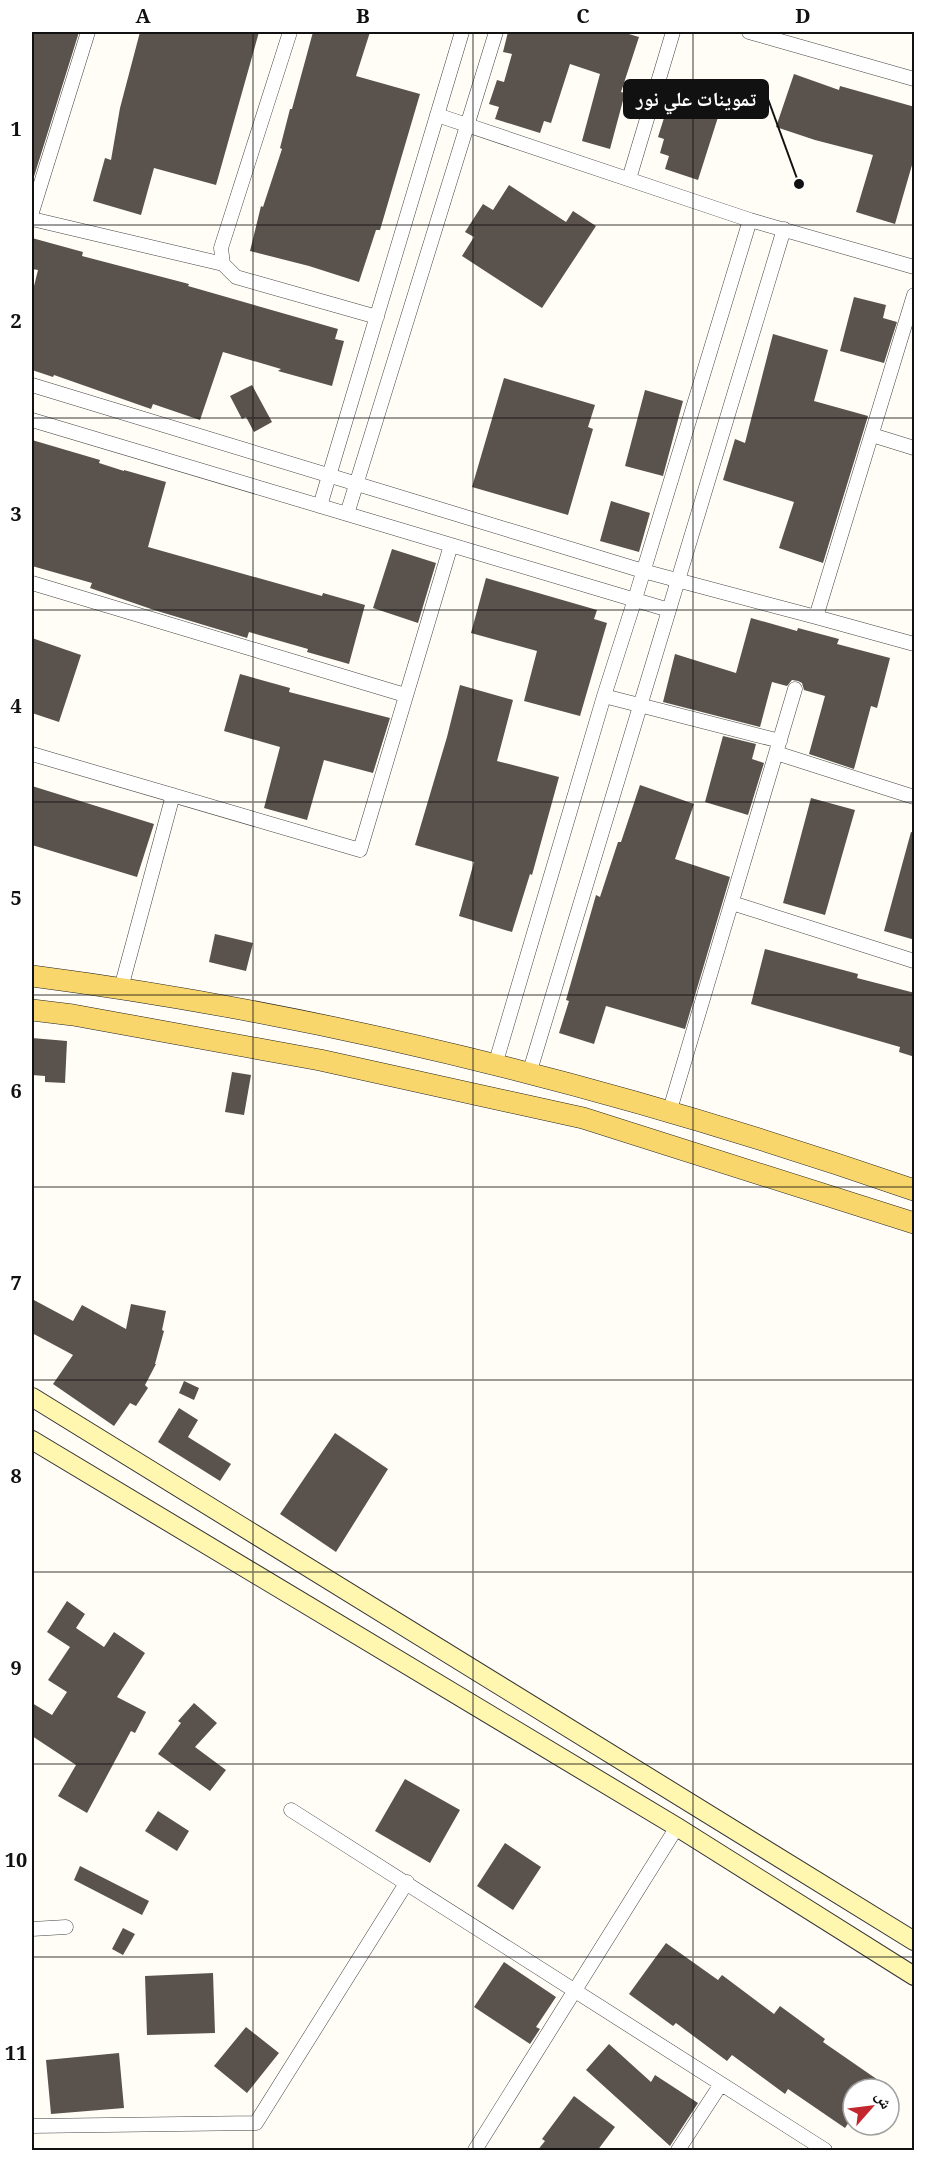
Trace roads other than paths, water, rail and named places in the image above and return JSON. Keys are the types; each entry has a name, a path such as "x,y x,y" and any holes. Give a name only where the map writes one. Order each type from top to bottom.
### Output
{"main road":[{"path":"32,976 120,988 339,1028 495,1065 589,1090 827,1160 915,1190"},
{"path":"32,1010 73,1015 320,1060 582,1118 915,1223"},
{"path":"32,1396 915,1941"},
{"path":"32,1440 677,1827 915,1976"}],"street":[{"path":"32,212 88,32"},
{"path":"223,264 221,248 290,32"},
{"path":"320,506 462,32"},
{"path":"347,514 496,32"},
{"path":"629,179 673,32"},
{"path":"749,32 915,79"},
{"path":"437,115 750,220 915,267"},
{"path":"32,219 223,264 236,277 377,317"},
{"path":"495,1065 604,696 750,220"},
{"path":"529,1074 784,229"},
{"path":"816,617 915,295"},
{"path":"32,385 677,581 915,644"},
{"path":"32,420 669,610"},
{"path":"872,435 915,448"},
{"path":"32,754 360,850 451,545"},
{"path":"32,583 405,694"},
{"path":"669,1113 795,689"},
{"path":"604,696 778,747 915,797"},
{"path":"120,988 172,795"},
{"path":"732,903 915,961"},
{"path":"291,1810 825,2151"},
{"path":"475,2151 677,1827"},
{"path":"32,2126 255,2123 407,1882"},
{"path":"32,1929 66,1927"},
{"path":"678,2151 721,2084"}],"place":[{"name":"تموينات علي نور","path":"799,184"}]}
